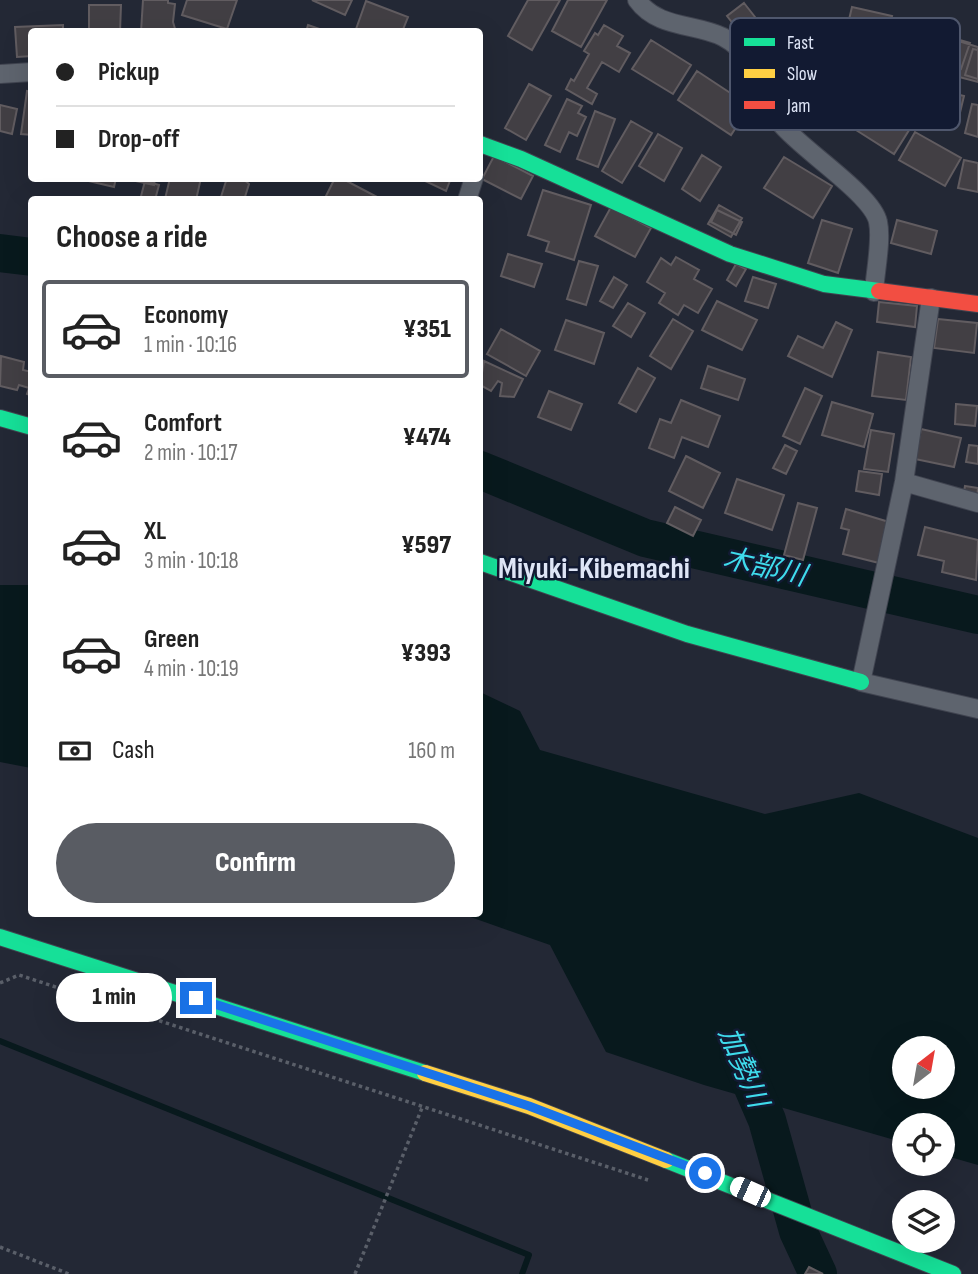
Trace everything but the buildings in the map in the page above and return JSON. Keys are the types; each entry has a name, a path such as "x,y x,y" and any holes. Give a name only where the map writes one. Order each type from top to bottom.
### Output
{"street":[{"path":"637,0 665,22 722,37 730,43"},
{"path":"0,74 28,72"},
{"path":"787,130 868,202 878,222 874,292"},
{"path":"483,145 521,159 730,254 824,284 978,304"},
{"path":"861,682 904,482 931,298"},
{"path":"0,418 28,426"},
{"path":"904,482 978,503"},
{"path":"483,552 521,574"},
{"path":"483,563 687,634 861,682 978,709"},
{"path":"0,937 529,1106 953,1274"}],"path":[{"path":"0,983 19,975 642,1180 654,1180"},
{"path":"355,1274 422,1108"},
{"path":"0,1247 69,1274"}],"water":[{"path":"0,585 28,585 28,767 0,762"},
{"path":"483,693 520,711 540,750 765,814 859,793 978,838 978,1165 955,1158 955,1113 892,1113 892,1139 704,1085 606,1052 550,945 471,917 483,917"}],"waterway":[{"name":"木部川","path":"0,253 28,256"},
{"name":"木部川","path":"483,471 645,538 978,615"},
{"path":"0,1041 529,1255 522,1274"},
{"name":"加勢川","path":"738,1053 767,1120 798,1231 818,1274"}],"traffic: fast":[{"path":"483,145 521,159 730,254 824,284 879,291"},
{"path":"0,418 28,426"},
{"path":"483,563 687,634 861,682"},
{"path":"0,937 425,1073"},
{"path":"666,1160 953,1274"}],"traffic: slow":[{"path":"425,1073 529,1106 666,1160"}],"traffic: jam":[{"path":"879,291 978,304"}],"district":[{"name":"Miyuki-Kibemachi","path":"594,568"}],"route":[{"path":"196,998 529,1106 705,1173"}]}
